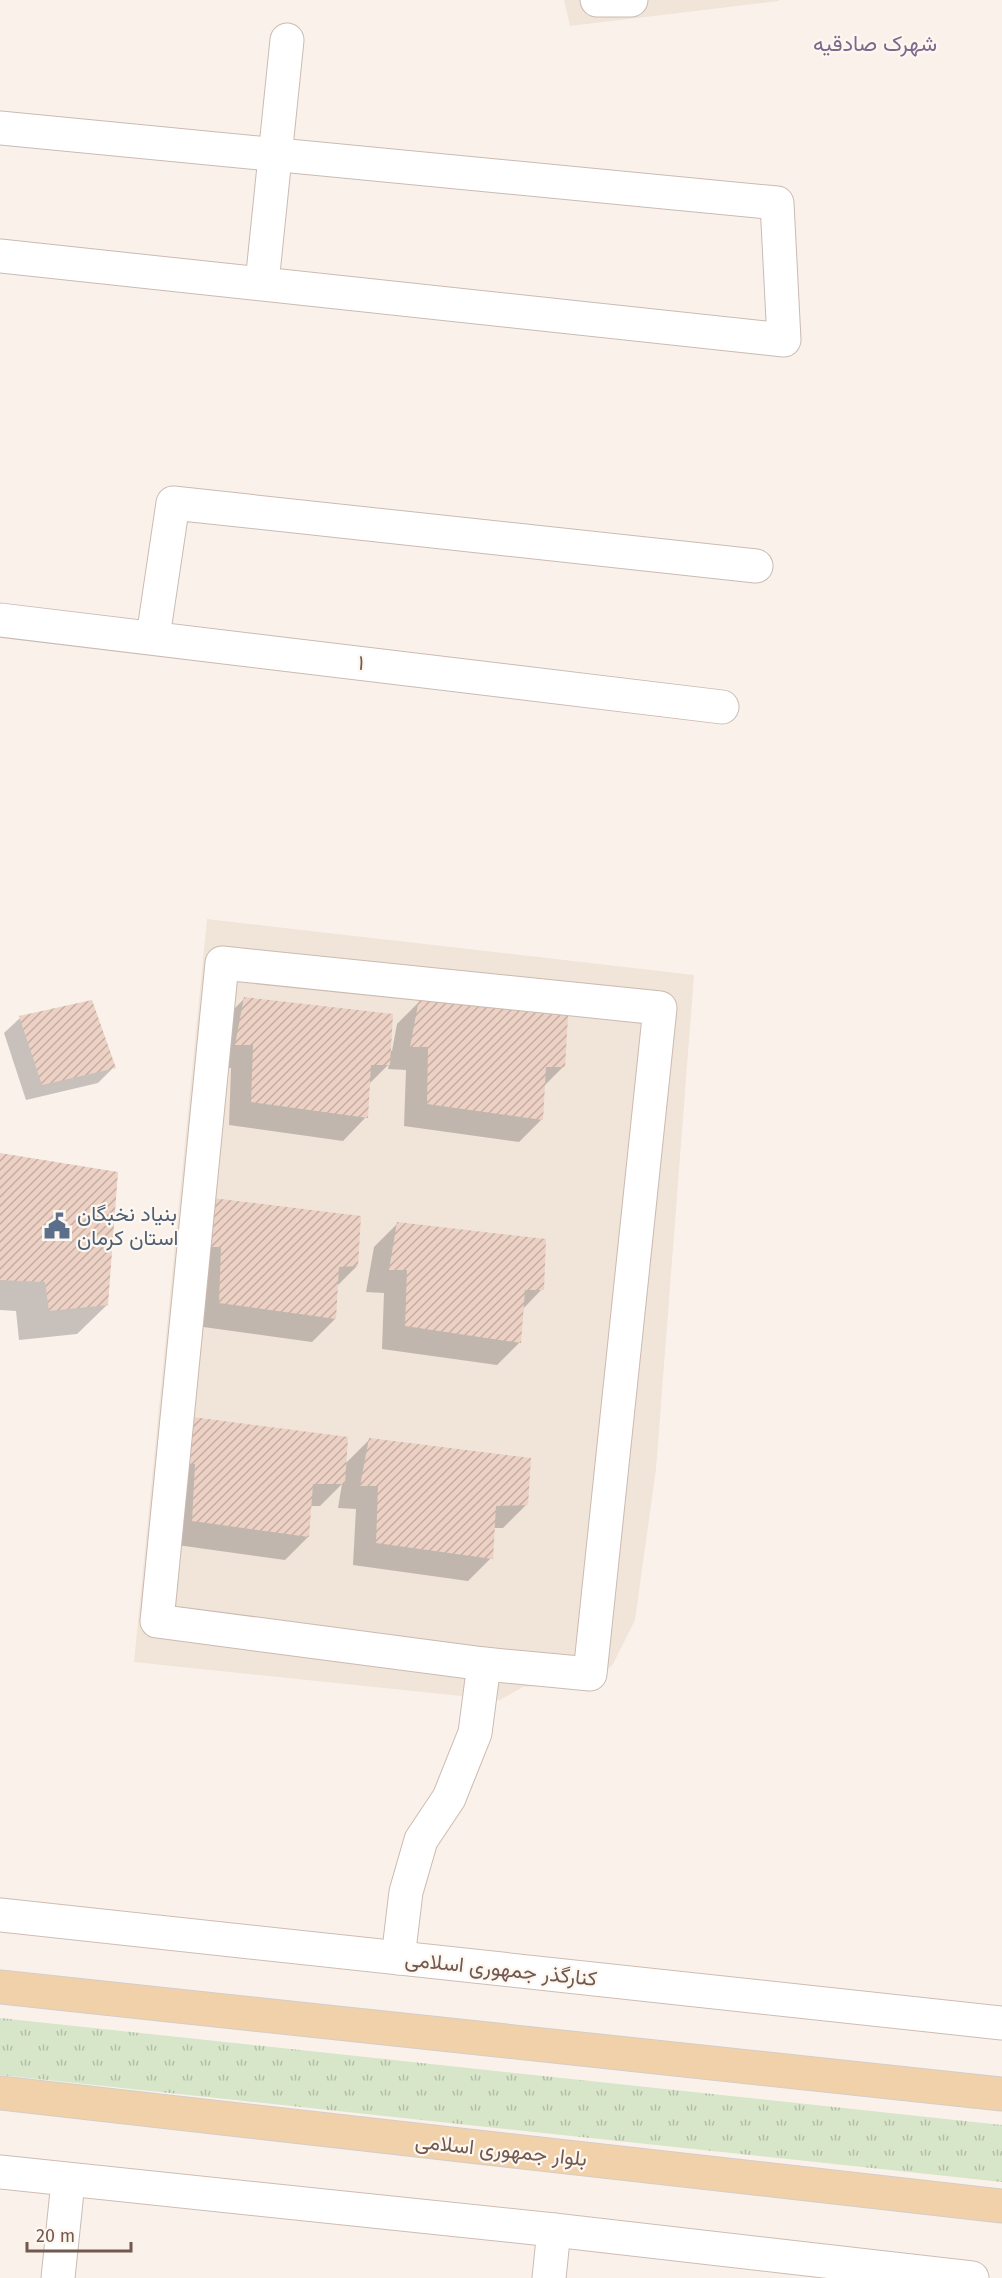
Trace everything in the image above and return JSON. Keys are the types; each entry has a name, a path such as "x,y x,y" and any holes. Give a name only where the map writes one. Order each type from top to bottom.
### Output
{"main road":[{"path":"0,1987 1002,2094"},
{"name":"بلوار جمهوری اسلامی","path":"0,2093 1002,2206"}],"street":[{"path":"597,0 631,0"},
{"path":"262,283 287,40"},
{"path":"0,128 777,203 784,340 0,256"},
{"path":"153,637 173,503 756,566"},
{"name":"۱","path":"0,620 722,707"},
{"path":"222,963 660,1008 590,1674 484,1664 157,1622 222,963"},
{"path":"399,1958 406,1892 422,1840 449,1798 475,1733 484,1664"},
{"name":"کنارگذر جمهوری اسلامی","path":"0,1915 1002,2023"},
{"path":"0,2172 68,2182 554,2230 929,2276 972,2278"},
{"path":"58,2278 68,2182"},
{"path":"549,2278 554,2230"}],"shaded area":[{"path":"564,0 779,0 779,1 570,26"},
{"path":"207,919 694,975 656,1469 635,1620 613,1664 599,1679 580,1684 523,1687 500,1700 134,1662"}],"green space":[{"path":"0,2018 1002,2125 1002,2182 0,2075"}],"building":[{"path":"244,997 393,1014 390,1065 371,1065 368,1118 251,1102 253,1045 235,1045"},
{"path":"419,999 568,1016 565,1067 546,1067 543,1120 427,1104 428,1047 410,1047"},
{"path":"92,1000 116,1068 42,1085 19,1016"},
{"name":"بنیاد نخبگان استان کرمان","path":"0,1153 118,1172 108,1305 49,1311 45,1282 0,1280"},
{"path":"212,1198 361,1216 358,1266 339,1267 336,1319 219,1303 221,1247 203,1247"},
{"path":"397,1222 546,1239 544,1290 525,1290 521,1343 405,1326 407,1270 389,1270"},
{"path":"185,1416 348,1437 345,1484 313,1484 309,1537 192,1521 195,1464 177,1464"},
{"path":"369,1438 531,1458 528,1505 496,1506 493,1559 376,1543 378,1486 360,1486"}],"place":[{"name":"بنیاد نخبگان استان کرمان","path":"57,1226"}],"district":[{"name":"شهرک صادقیه","path":"875,43"}]}
